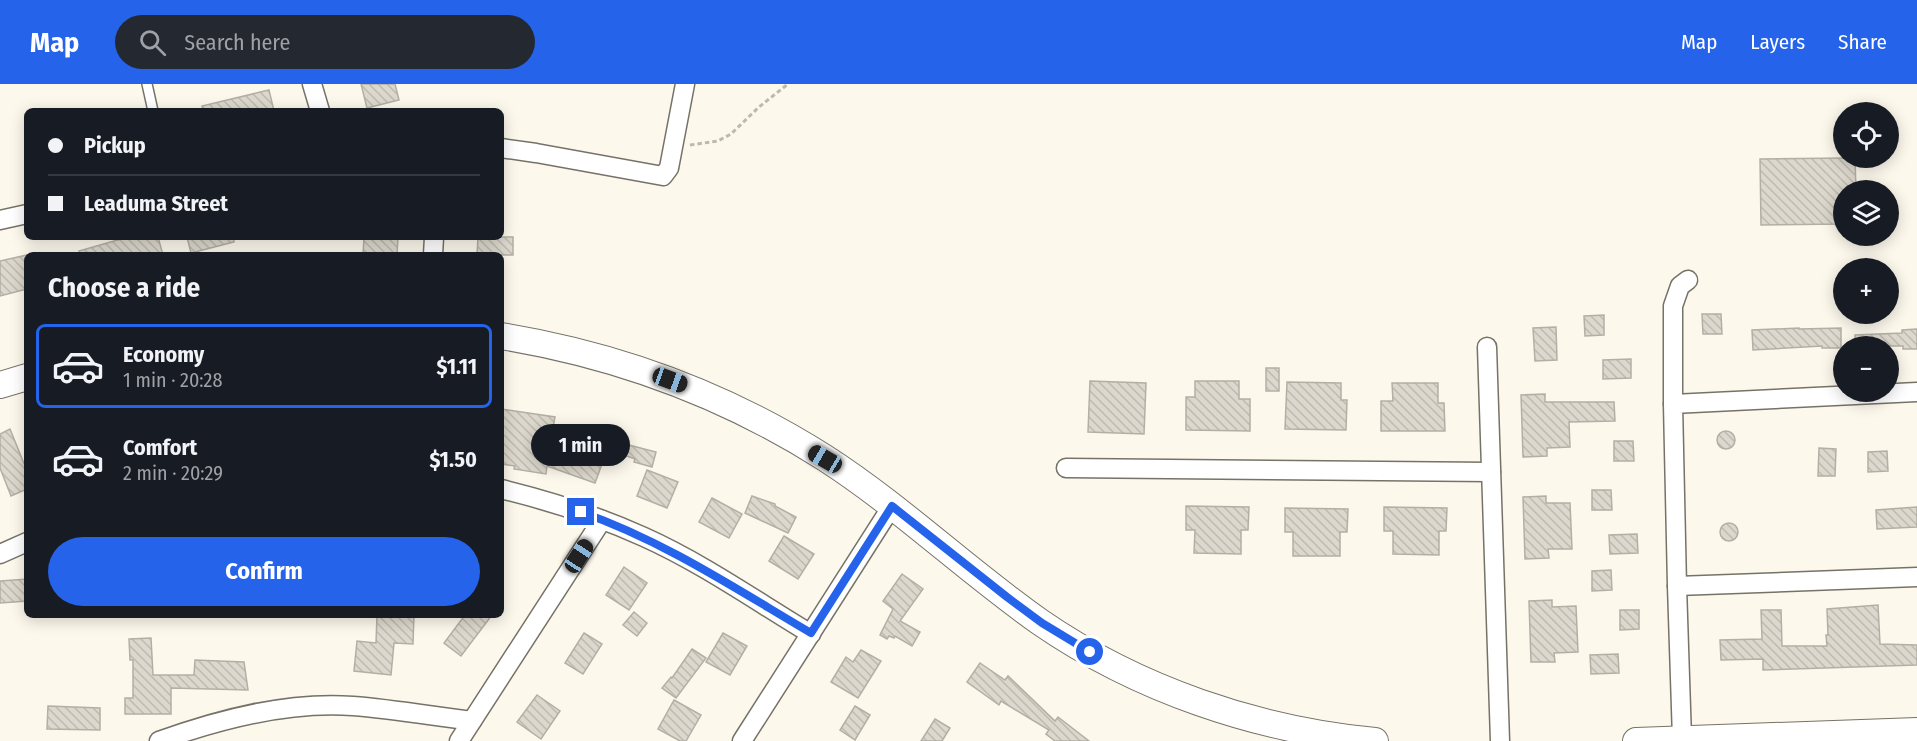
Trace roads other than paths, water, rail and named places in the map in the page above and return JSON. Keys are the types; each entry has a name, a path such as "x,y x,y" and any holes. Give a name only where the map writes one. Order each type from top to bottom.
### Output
{"main road":[{"path":"504,337 581,352 629,365 691,388 751,415 825,459 892,506 990,585 1042,623 1090,652 1156,685 1248,718 1298,730 1375,741"},
{"path":"0,376 24,377"},
{"path":"0,385 24,378"},
{"path":"1636,741 1914,734"}],"street":[{"path":"312,84 319,108"},
{"path":"504,148 663,176 669,168 685,84"},
{"path":"0,220 24,215"},
{"path":"1682,739 1673,404 1673,306 1680,286 1688,280"},
{"path":"1487,347 1500,741"},
{"path":"1673,404 1917,392"},
{"path":"1066,468 1491,472"},
{"path":"504,490 539,498 645,537 682,556 811,633"},
{"path":"742,741 892,506"},
{"path":"459,741 602,520"},
{"path":"0,554 24,543"},
{"path":"1677,586 1917,577"},
{"path":"159,741 224,721 276,710 314,706 352,706 471,721"}],"lane":[{"path":"147,84 152,108"}]}
